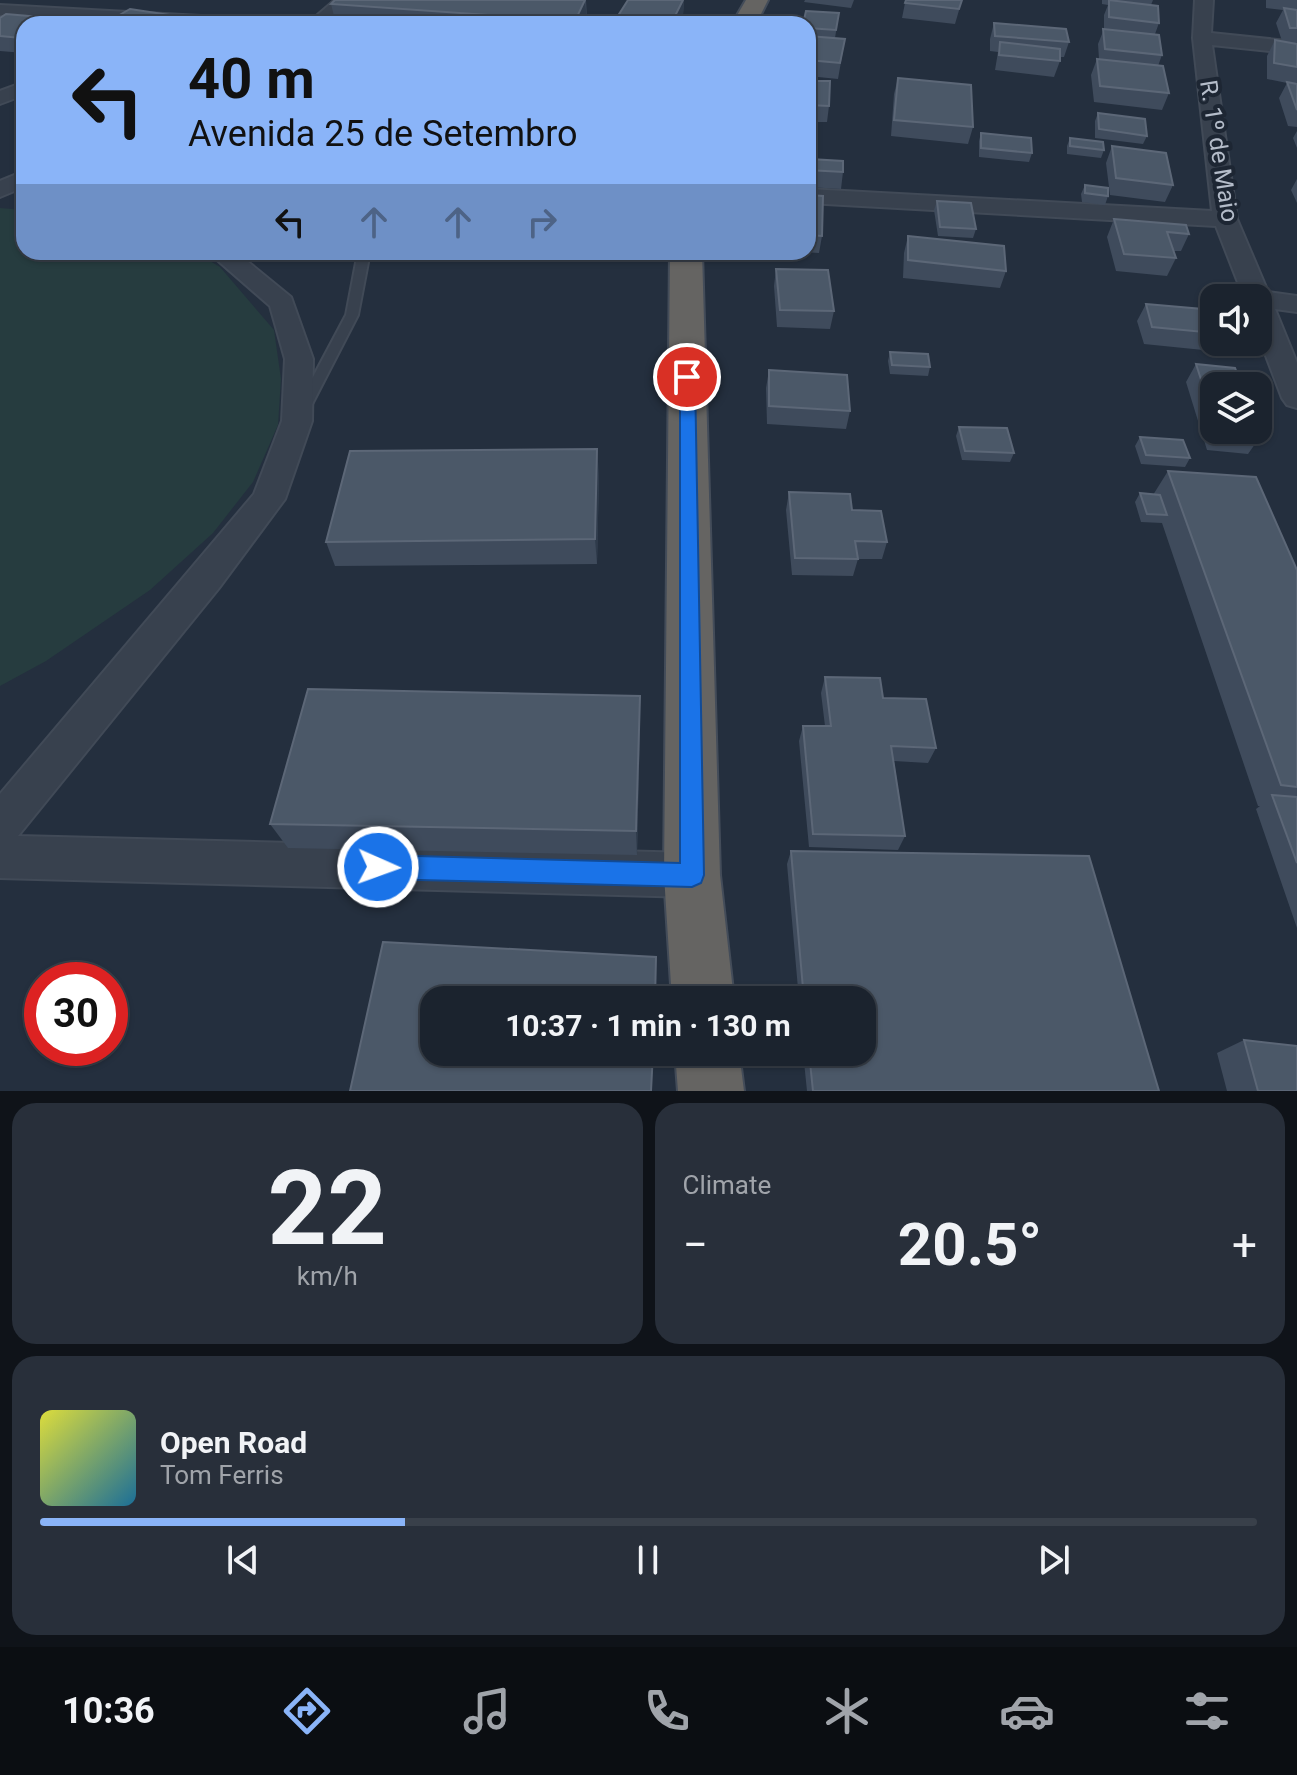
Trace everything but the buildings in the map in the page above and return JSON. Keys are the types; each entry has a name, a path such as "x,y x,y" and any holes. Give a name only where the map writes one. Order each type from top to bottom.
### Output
{"highway":[{"path":"686,260 692,875 702,986"},
{"path":"708,1066 711,1091"}],"street":[{"path":"128,16 150,0"},
{"path":"326,16 346,0"},
{"name":"R. 1º de Maio","path":"1204,0 1202,38 1225,219 1252,284"},
{"path":"0,10 74,16"},
{"path":"1202,38 1297,48"},
{"path":"816,196 1225,219"},
{"path":"0,826 269,499 297,421 299,359 282,303 231,260"},
{"path":"1272,301 1297,304"},
{"name":"R. 1º de Maio","path":"1272,335 1297,398"},
{"path":"0,857 692,875"}],"lane":[{"path":"297,421 352,315 362,260"}],"green space":[{"path":"0,208 16,209 16,260 208,260 220,267 274,330 281,379 278,425 253,482 213,533 150,590 46,661 0,686"}],"route":[{"path":"378,867 692,875 687,377"}]}
